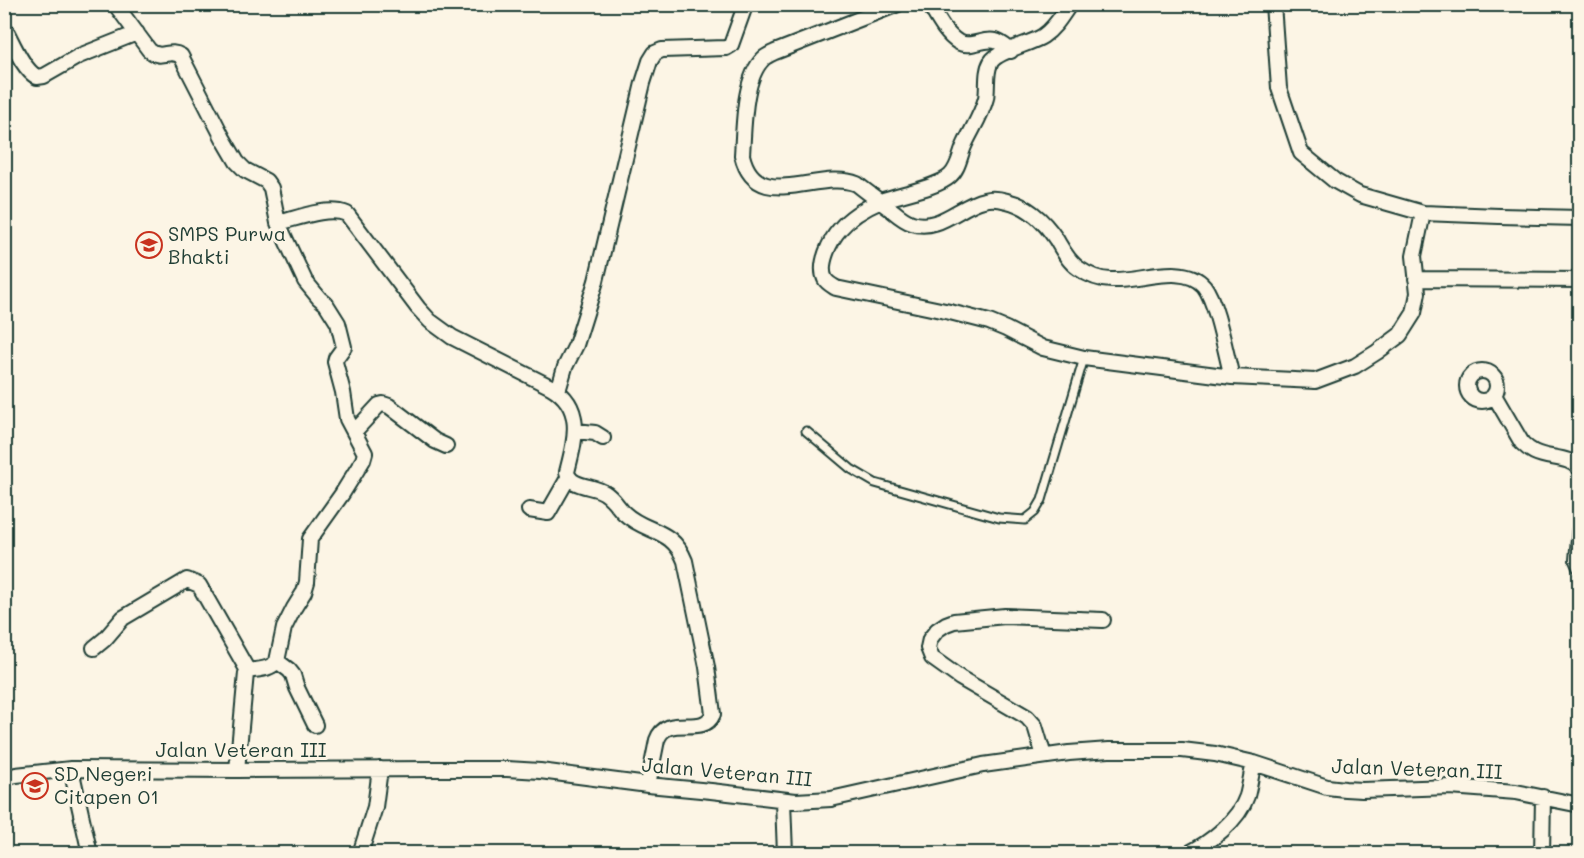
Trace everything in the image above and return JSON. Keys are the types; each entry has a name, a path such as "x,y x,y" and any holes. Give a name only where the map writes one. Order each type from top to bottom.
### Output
{"street":[{"path":"115,4 154,55 162,56 176,52 181,56 237,162 245,170 266,181 271,188 278,223 305,281 326,304 338,323 344,347 335,362 347,419 365,453 342,494 310,539 308,582 284,628 277,662 269,667 246,673 237,770"},
{"path":"898,4 775,52 763,59 748,88 742,155 747,169 756,180 765,185 780,187 844,180 856,184 904,219 920,225 941,221 984,200 996,199 1021,206 1045,224 1076,267 1094,278 1112,280 1172,274 1196,280 1203,286 1214,306 1232,378"},
{"path":"929,4 944,29 956,41 964,45 995,41 1011,51"},
{"path":"1070,4 1055,25 1043,36 998,55 992,60 984,105 955,170 948,178 932,186 879,202 858,213 841,228 832,240 825,256 825,279 830,284 836,288 989,322 1043,348 1084,358 1232,378 1314,381 1355,366 1400,335 1414,313 1418,293 1414,256 1423,213"},
{"path":"1273,4 1279,88 1301,153 1335,181 1360,195 1423,213 1580,218"},
{"path":"558,391 565,367 576,345 596,281 640,94 650,61 655,53 662,51 726,48 731,45 750,5"},
{"path":"4,27 27,68 32,75 37,77 44,76 79,56 137,33"},
{"path":"278,223 330,211 339,210 347,214 430,321 453,337 558,391 568,401 574,416 576,431 567,472 568,478 548,513 529,510"},
{"path":"1416,279 1580,280"},
{"path":"1494,395 1527,448 1541,455 1570,460 1580,470"},
{"path":"354,432 379,405 383,404 389,406 435,441 446,446"},
{"path":"576,431 595,433 603,438"},
{"path":"568,478 610,496 624,514 662,533 676,544 685,561 707,667 713,714 708,723 663,729 657,740 648,785"},
{"path":"1580,527 1577,560 1580,567"},
{"path":"94,648 123,618 187,580 199,585 248,671"},
{"path":"1044,756 1035,726 1027,717 960,678 932,658 928,648 930,639 937,630 954,621 1005,616 1103,620"},
{"path":"277,662 293,675 315,725"},
{"name":"Jalan Veteran III","path":"4,778 71,769 438,768 540,771 796,801 831,799 983,765 1044,756 1109,750 1182,750 1215,754 1254,763 1327,787 1371,790 1450,787 1516,792 1580,805"},
{"path":"1188,854 1219,833 1238,815 1246,796 1254,763"},
{"path":"71,769 90,854"},
{"path":"360,854 375,807 380,769"},
{"path":"1542,854 1543,797"},
{"path":"783,801 785,854"}],"lane":[{"path":"806,431 851,469 875,483 999,518 1025,520 1035,512 1042,500 1084,358"}],"place":[{"name":"SMPS Purwa Bhakti","path":"149,245"},
{"name":"SD Negeri Citapen 01","path":"35,786"}]}
